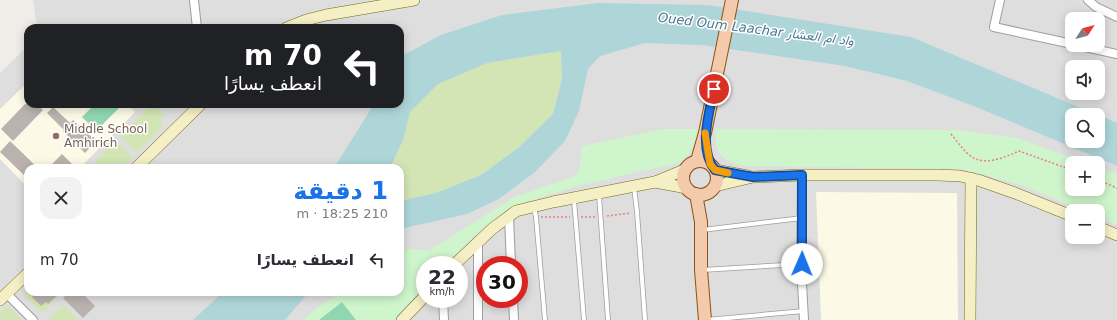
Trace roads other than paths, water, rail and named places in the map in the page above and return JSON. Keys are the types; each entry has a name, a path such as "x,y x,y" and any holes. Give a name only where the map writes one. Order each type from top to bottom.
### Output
{"main road":[{"path":"296,24 326,14 398,1 414,0"},
{"path":"697,161 705,133 732,0"},
{"path":"140,164 197,108"},
{"path":"701,226 717,178 705,133"},
{"path":"463,256 478,240 516,211 574,197 655,182 684,170 692,163 697,161 704,161 713,167 753,177"},
{"path":"684,170 683,180 691,191 701,226 701,270 705,320"},
{"path":"655,182 704,194 713,188 753,177 802,175 938,175 972,178 1065,213"},
{"path":"970,320 972,178"},
{"path":"1105,230 1117,235"},
{"path":"3,297 24,277"},
{"path":"404,319 416,306"}],"street":[{"path":"194,0 197,24"},
{"path":"1000,0 994,27 1065,42"},
{"path":"1088,0 1096,7 1117,17"},
{"path":"1105,51 1117,54"},
{"path":"802,175 802,264 804,320"},
{"path":"509,216 511,256"},
{"path":"478,240 478,320"},
{"path":"3,297 33,320"},
{"path":"443,308 444,320"},
{"path":"513,308 514,320"}],"lane":[{"path":"633,185 637,212 645,320"},
{"path":"599,192 608,320"},
{"path":"574,197 584,320"},
{"path":"534,206 545,320"},
{"path":"701,226 803,218"},
{"path":"701,270 802,264"},
{"path":"705,320 804,311"}],"water":[{"name":"Oued Oum Laachar واد ام العشار","path":"598,3 708,5 911,37 1081,108 1065,108 1065,144 976,107 907,81 845,66 702,45 645,43 600,56 588,69 579,111 565,141 535,172 499,199 467,214 404,228 404,200 436,193 481,175 518,148 553,114 562,79 561,51 487,63 438,84 410,112 403,140 392,164 336,164 372,108 404,108 404,55 441,35 502,15"},
{"path":"1105,118 1117,123 1117,166 1105,161 1105,156 1093,156 1074,148 1105,148"},
{"path":"219,296 306,296 285,320 193,320"}],"place":[{"name":"Middle School Amhirich","path":"56,136"}]}
